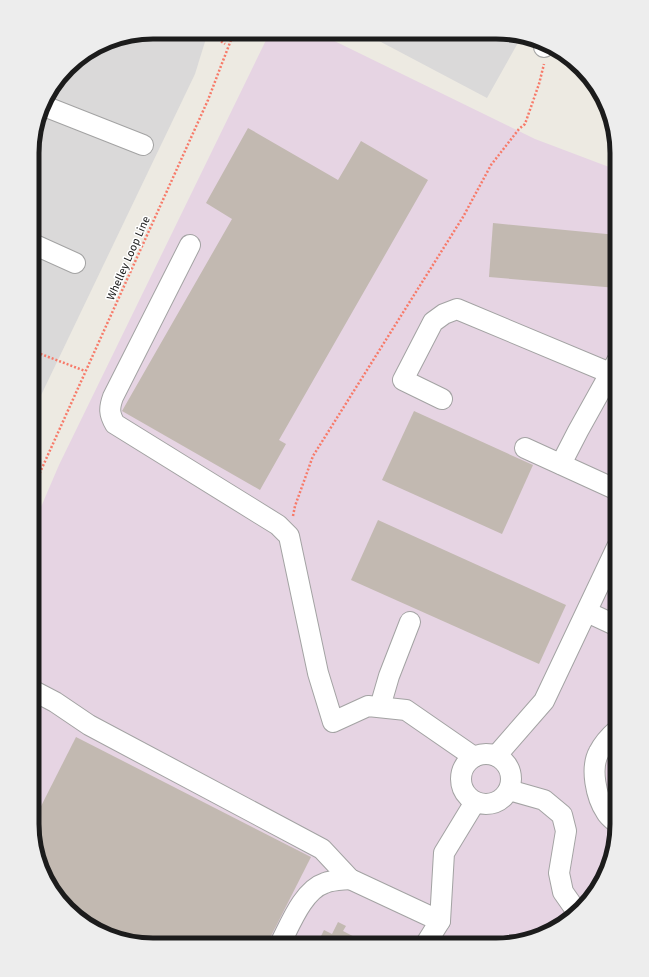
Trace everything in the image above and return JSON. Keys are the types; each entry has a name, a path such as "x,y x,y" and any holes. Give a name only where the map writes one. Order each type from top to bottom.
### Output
{"street":[{"path":"49,108 143,145"},
{"path":"190,245 113,397 110,407 110,416 115,424 278,525 289,536 318,673 333,722 368,706 406,710 474,757"},
{"path":"39,247 75,263"},
{"path":"442,399 403,380 433,322 444,314 457,310 610,366"},
{"path":"561,464 610,372"},
{"path":"525,448 610,487"},
{"path":"496,756 544,701 610,562"},
{"path":"587,612 610,623"},
{"path":"380,707 389,676 410,622"},
{"path":"39,694 55,702 89,725 322,849 350,879 440,921"},
{"path":"610,737 598,752 595,768 597,794 606,813 610,817"},
{"path":"481,754 496,756 508,767 511,774 509,790 498,801 491,804 475,802 469,798 464,791 461,784 463,768 467,762 474,757 481,754"},
{"path":"509,790 544,800 562,816 566,831 559,873 563,892 574,907"},
{"path":"429,938 440,921 444,853 475,802"},
{"path":"283,938 301,902 313,891 325,883 350,879"}],"path":[{"path":"218,39 225,44"},
{"name":"Whelley Loop Line","path":"39,473 208,100 231,39"},
{"path":"289,536 295,506 313,456 463,217 490,165 519,129 525,124 539,84 545,60 544,50"},
{"path":"39,353 85,371"}],"shaded area":[{"path":"146,39 206,39 195,74 39,399 39,153 40,138 45,116 54,96 67,78 78,67 96,54 131,41"},
{"path":"267,39 330,39 535,139 610,167 610,831 604,861 591,887 582,899 571,910 553,923 540,929 518,936 496,938 138,937 109,929 96,923 72,905 54,881 48,868 41,846 39,831 39,512 59,465"},
{"path":"375,39 496,39 519,42 487,98"}],"building":[{"path":"248,128 338,180 361,141 428,180 279,440 286,444 260,490 122,411 232,219 206,203"},
{"path":"493,223 610,234 610,287 489,277"},
{"path":"414,411 533,465 502,534 382,480"},
{"path":"378,520 566,605 539,664 351,580"},
{"path":"76,737 311,857 270,938 138,937 109,929 96,923 72,905 54,881 48,868 41,846 39,810"},
{"path":"338,922 346,926 343,931 356,938 320,938 324,930 332,934"}]}
